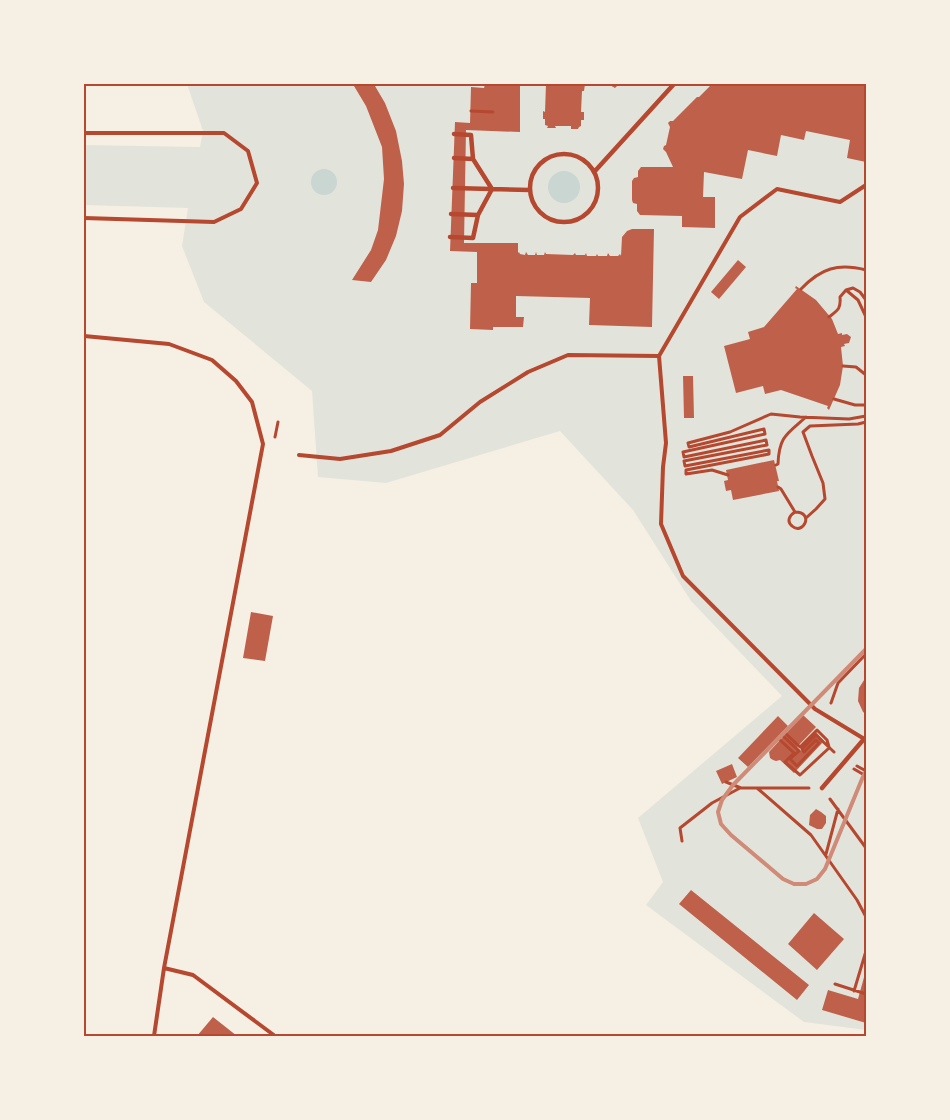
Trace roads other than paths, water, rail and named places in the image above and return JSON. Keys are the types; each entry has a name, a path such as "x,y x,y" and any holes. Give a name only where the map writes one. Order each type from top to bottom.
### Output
{"street":[{"path":"594,171 674,84"},
{"path":"454,134 471,135 473,159 492,189"},
{"path":"566,153 577,156 587,162 594,171 598,182 595,204 588,213 579,219 568,222 557,222 547,218 538,211 532,201 530,190 530,179 535,168 554,154 566,153"},
{"path":"454,158 473,159"},
{"path":"453,188 530,190"},
{"path":"450,237 473,238 478,215 492,189"},
{"path":"451,214 478,215"},
{"path":"822,788 865,739"}],"lane":[{"path":"84,133 224,133 248,151 257,183 241,209 214,222 84,218"},
{"path":"865,739 815,709 683,576 661,524 663,467 666,443 659,356 740,217 777,189 840,202 866,185"},
{"path":"84,336 169,344 212,360 236,381 252,402 263,444 164,968 154,1036"},
{"path":"299,455 340,459 391,451 440,435 480,402 528,372 568,355 659,356"},
{"path":"164,968 193,975 275,1036"}],"railway":[{"path":"866,649 733,785 722,800 718,812 721,824 731,835 783,879 794,884 806,884 817,879 825,869 866,771"}]}
